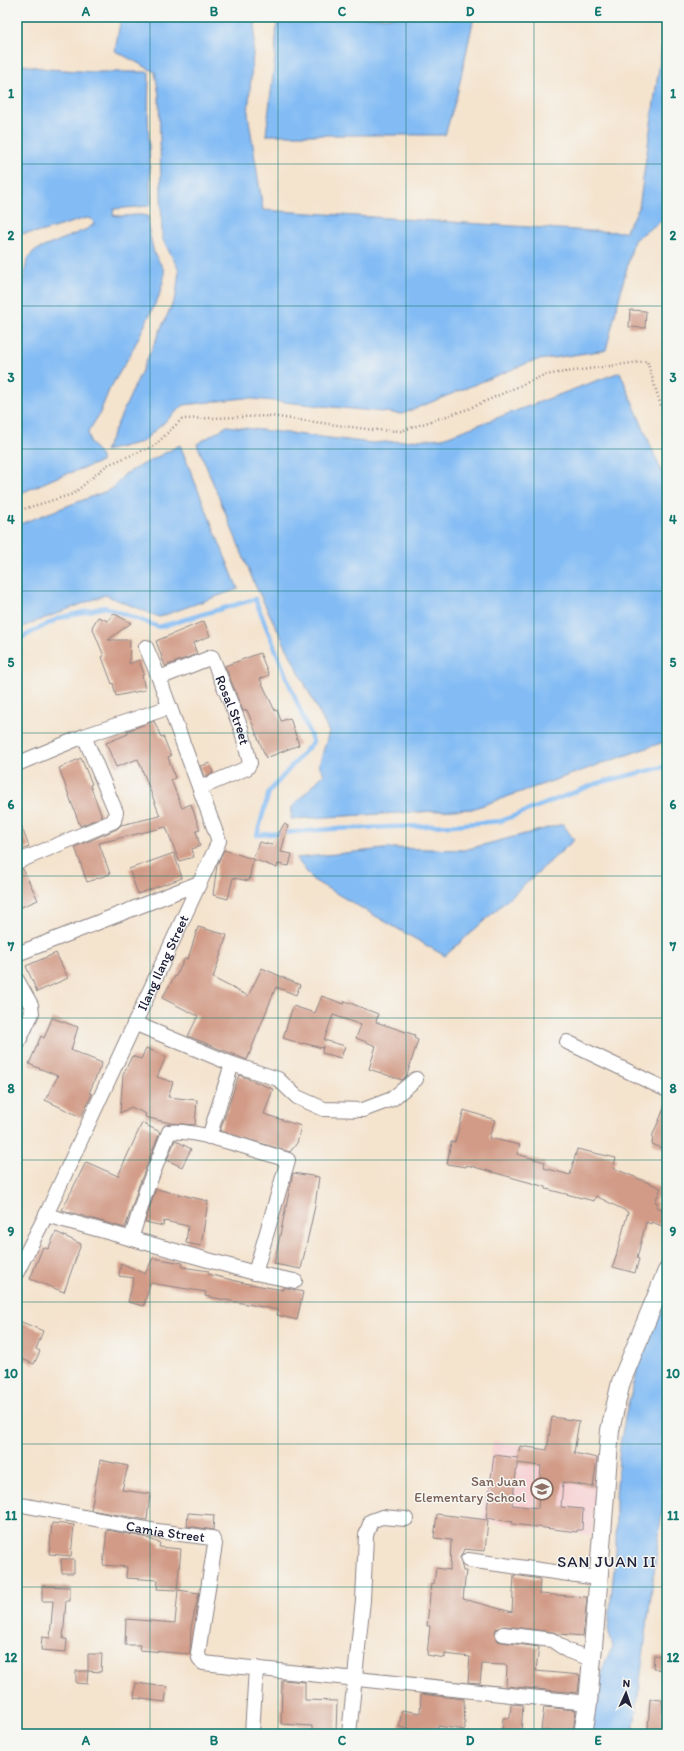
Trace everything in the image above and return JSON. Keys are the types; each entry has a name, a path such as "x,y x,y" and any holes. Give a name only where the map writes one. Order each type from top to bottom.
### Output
{"street":[{"name":"Ilang Ilang Street","path":"17,1272 46,1214 219,841 170,707 146,647"},
{"name":"Rosal Street","path":"159,678 212,657 241,728 250,763 247,768 200,788"},
{"path":"17,764 84,736 170,707"},
{"path":"17,862 114,821 116,812 84,736"},
{"path":"17,954 199,883"},
{"path":"17,980 31,1005 32,1013 17,1045"},
{"path":"134,1023 232,1064 278,1079 297,1096 324,1109 363,1110 392,1099 416,1079"},
{"path":"568,1042 667,1090"},
{"path":"208,1137 232,1064"},
{"path":"131,1239 146,1192 169,1132 176,1131 208,1137 288,1160 255,1273"},
{"path":"46,1214 255,1273 295,1281"},
{"path":"583,1734 588,1703 592,1659 610,1430 621,1382 667,1272"},
{"name":"Camia Street","path":"17,1504 158,1531 212,1538 215,1544 198,1653 199,1658 203,1663 256,1668"},
{"path":"349,1734 363,1600 366,1535 371,1521 382,1517 406,1519"},
{"path":"468,1560 598,1578"},
{"path":"503,1634 552,1640 568,1651 592,1659"},
{"path":"252,1734 256,1668 588,1703"}],"path":[{"path":"17,511 73,494 107,465 154,446 182,419 270,416 374,430 401,431 468,408 544,375 647,361 662,409 667,409"}],"shaded area":[{"name":"San Juan Elementary School","path":"493,1441 600,1457 592,1535 482,1521"}],"water":[{"path":"121,17 256,17 248,114 263,210 591,231 625,232 639,208 662,46 667,88 667,217 634,240 606,350 533,361 402,414 244,398 184,405 142,442 105,451 176,296 179,270 162,238 159,95 155,72 115,51"},
{"path":"277,17 474,17 457,95 445,135 266,135 275,57"},
{"path":"17,64 48,69 94,72 149,72 148,117 151,204 148,206 114,209 113,215 148,216 149,231 154,253 164,270 164,278 159,296 130,355 109,390 99,415 88,432 90,442 101,457 101,462 55,478 17,495 17,314 27,260 34,251 87,229 94,224 92,219 86,218 40,232 17,234"},
{"path":"620,372 667,485 667,741 472,809 291,819 292,807 324,774 319,765 329,732 255,585 197,444 227,426 372,443 443,438"},
{"path":"180,445 238,589 159,617 105,595 17,629 17,525 112,489 125,474"},
{"path":"563,824 574,840 445,956 313,880 296,858 394,848 464,850"},
{"path":"667,1296 667,1473 633,1734 590,1734 600,1678 603,1667 613,1647 608,1629 616,1549 616,1497 620,1444 627,1408 635,1380 641,1342"}],"building":[{"path":"630,310 646,311 645,328 629,327"},
{"path":"113,613 131,623 108,640 130,640 129,664 139,660 144,674 142,675 145,690 116,696 113,683 112,684 102,657 104,656 92,627 98,617 108,621"},
{"path":"204,621 210,636 193,643 197,654 165,666 156,641"},
{"path":"260,653 269,675 260,679 275,711 277,710 281,721 290,718 299,745 266,758 247,710 243,711 225,666"},
{"path":"154,721 161,737 163,736 171,756 168,757 175,778 171,780 182,808 191,804 200,830 196,831 200,846 192,849 194,857 179,861 166,827 99,843 110,874 87,882 75,847 117,829 121,825 160,816 138,759 116,767 106,743 128,734 127,731"},
{"path":"81,758 92,784 90,785 102,817 80,826 59,768"},
{"path":"210,763 213,773 204,777 200,766"},
{"path":"17,817 29,847 17,852"},
{"path":"284,824 288,826 281,852 292,854 289,866 278,864 277,868 253,859 259,842 272,845"},
{"path":"224,850 253,859 249,881 233,878 228,899 213,895 217,865"},
{"path":"174,853 182,878 138,894 129,869"},
{"path":"23,869 38,900 17,909 17,870"},
{"path":"198,927 227,935 213,978 248,996 262,968 300,985 296,995 276,987 247,1060 188,1036 198,1016 162,998 185,958 188,959"},
{"path":"56,953 68,978 37,992 26,966"},
{"path":"322,996 344,1004 345,1001 378,1014 376,1022 415,1035 414,1038 418,1040 407,1075 402,1080 369,1069 376,1046 356,1038 361,1025 333,1015 324,1040 345,1046 341,1058 322,1053 323,1046 322,1048 302,1044 283,1038 293,1006 315,1013"},
{"path":"52,1018 78,1027 71,1050 102,1063 89,1093 92,1094 81,1117 45,1100 58,1076 29,1064 41,1036 44,1038"},
{"path":"146,1048 166,1057 157,1077 173,1082 168,1097 197,1100 195,1125 170,1123 145,1117 146,1114 131,1107 120,1113 123,1075 132,1056 141,1059"},
{"path":"239,1075 273,1089 264,1114 301,1126 297,1143 290,1152 220,1131"},
{"path":"667,1102 667,1150 652,1144 653,1134"},
{"path":"464,1110 495,1120 489,1138 520,1145 517,1154 545,1162 544,1168 570,1175 577,1149 616,1158 613,1168 661,1188 655,1202 658,1203 656,1207 667,1211 667,1228 652,1222 651,1224 646,1222 637,1258 639,1259 635,1273 613,1267 628,1212 596,1196 594,1201 546,1189 546,1187 467,1165 466,1167 447,1164 451,1142 455,1142"},
{"path":"142,1123 160,1132 139,1185 125,1228 62,1210 86,1162 118,1176"},
{"path":"175,1140 191,1149 182,1167 167,1160"},
{"path":"293,1173 319,1177 315,1206 301,1269 274,1264"},
{"path":"156,1189 208,1201 201,1246 186,1243 188,1226 164,1221 163,1226 145,1222"},
{"path":"56,1232 81,1244 64,1292 30,1279 43,1247 48,1249"},
{"path":"153,1258 183,1263 182,1267 209,1271 208,1274 244,1283 283,1290 283,1287 303,1292 297,1320 277,1315 278,1310 205,1296 206,1292 150,1283 144,1306 128,1302 134,1278 119,1276 121,1263 145,1274"},
{"path":"17,1320 43,1331 36,1349 40,1351 34,1364 17,1357"},
{"name":"San Juan Elementary School","path":"552,1417 579,1421 574,1453 597,1458 593,1487 563,1482 561,1507 583,1509 582,1530 577,1530 577,1532 512,1524 513,1522 486,1518 494,1455 518,1458 520,1446 547,1450","holes":["517,1463 541,1466 538,1508 512,1505"]},
{"path":"100,1460 128,1466 122,1490 150,1494 147,1520 91,1510"},
{"path":"188,1513 214,1515 213,1530 187,1526"},
{"path":"437,1514 488,1520 485,1551 464,1549 460,1558 463,1571 466,1571 463,1599 512,1612 514,1575 540,1579 539,1594 587,1597 583,1636 504,1626 496,1629 495,1633 498,1641 539,1647 536,1671 580,1675 578,1693 506,1686 507,1667 505,1665 482,1664 480,1683 468,1682 470,1657 445,1654 445,1658 427,1655 430,1626 427,1626 431,1584 434,1584 436,1568 450,1570 451,1540 434,1538"},
{"path":"52,1523 74,1525 71,1556 49,1554"},
{"path":"107,1530 144,1537 160,1543 159,1547 181,1549 177,1590 157,1589 158,1580 126,1578 127,1567 103,1565"},
{"path":"61,1559 74,1559 74,1573 62,1573"},
{"path":"42,1586 70,1587 70,1601 66,1601 63,1639 67,1639 66,1652 41,1650 42,1637 50,1638 53,1601 42,1601"},
{"path":"178,1590 199,1593 191,1627 190,1654 139,1650 140,1645 125,1645 126,1619 175,1623"},
{"path":"88,1654 102,1654 101,1672 88,1671"},
{"path":"654,1655 667,1657 667,1670 653,1669"},
{"path":"76,1671 88,1671 87,1684 76,1683"},
{"path":"282,1680 305,1682 305,1700 337,1701 336,1733 312,1732 312,1726 281,1724"},
{"path":"136,1683 167,1687 165,1702 134,1698"},
{"path":"421,1694 464,1699 465,1730 437,1726 437,1731 418,1731 399,1727 402,1710 420,1713"},
{"path":"650,1699 662,1700 663,1714 660,1731 648,1729"},
{"path":"511,1704 523,1705 521,1734 502,1734 503,1718 510,1718"},
{"path":"544,1707 576,1710 573,1732 558,1734 541,1729"}],"waterway":[{"path":"17,640 59,618 105,607 159,627 255,599 313,742 269,792 257,835 332,829 453,825 501,821 598,783 667,766"}],"place":[{"name":"San Juan Elementary School","path":"542,1489"}],"district":[{"name":"SAN JUAN II","path":"607,1561"}]}
